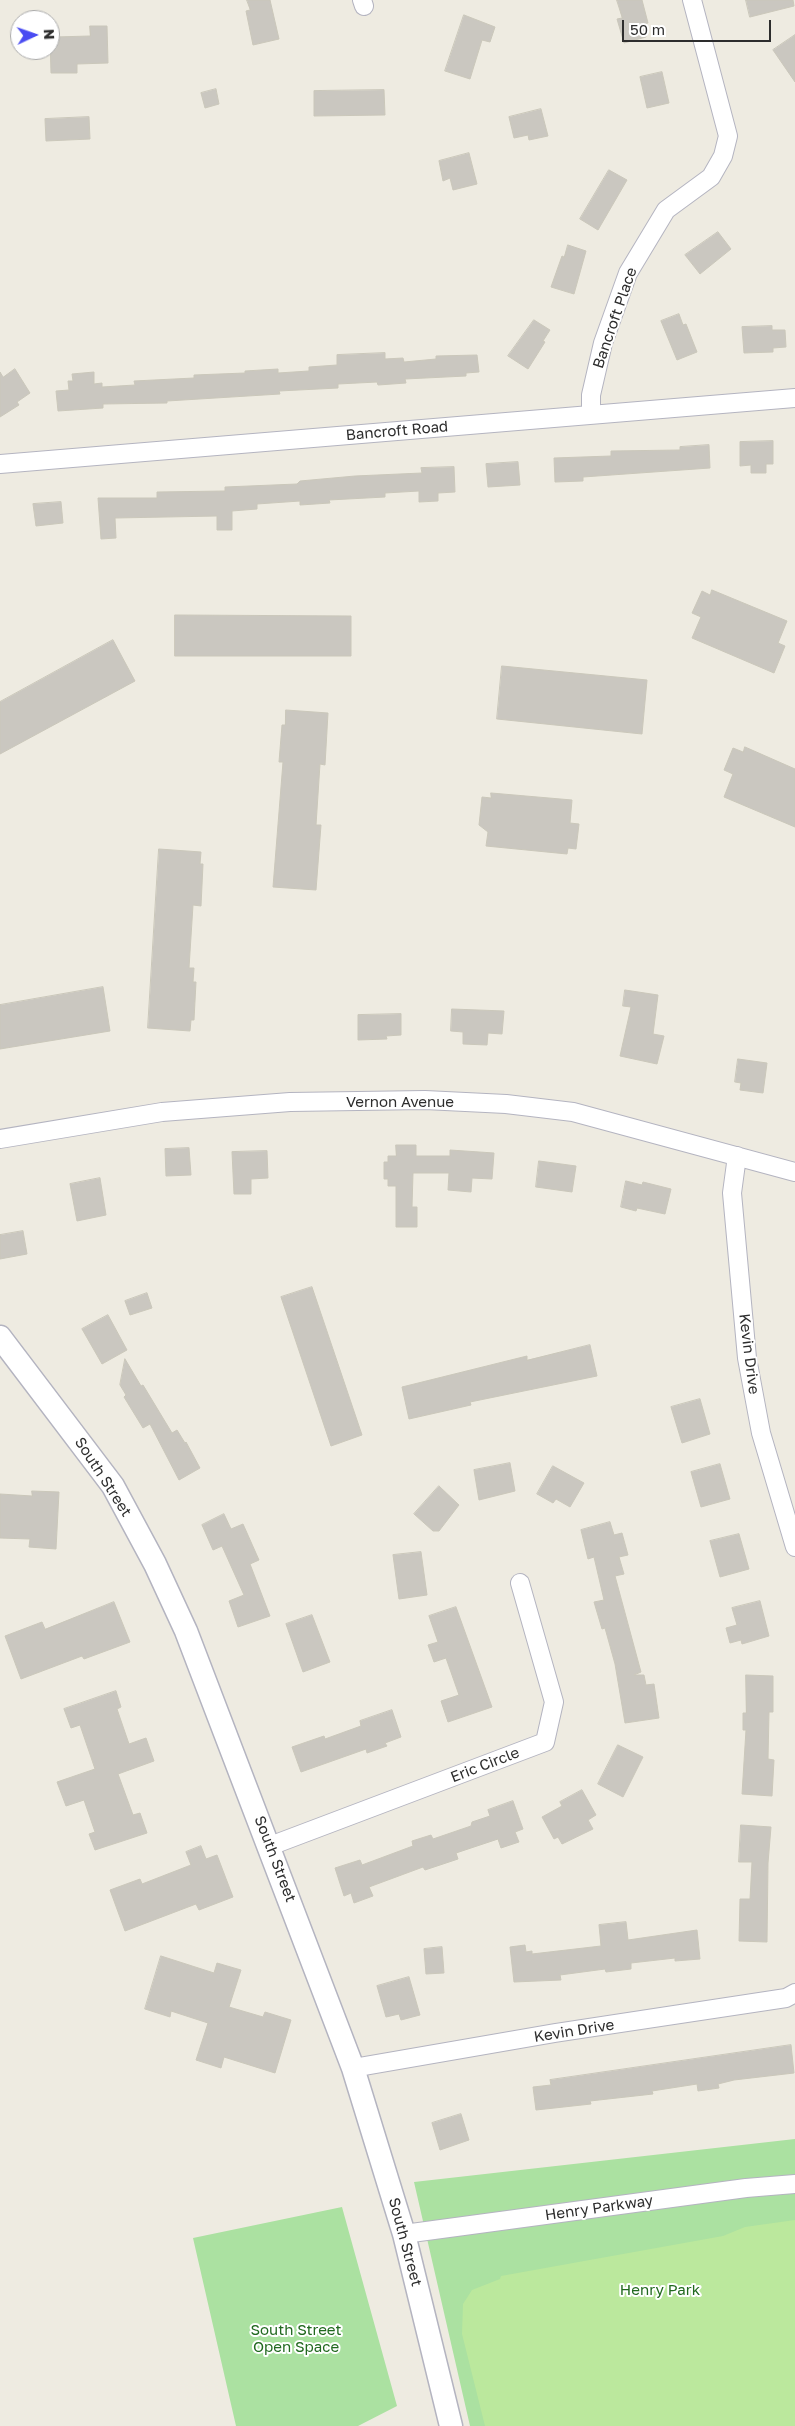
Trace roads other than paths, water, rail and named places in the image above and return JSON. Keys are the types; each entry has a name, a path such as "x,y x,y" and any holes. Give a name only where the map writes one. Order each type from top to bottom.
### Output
{"street":[{"name":"Bancroft Place","path":"591,414 591,395 603,343 628,273 666,210 711,177 723,156 728,136 692,0"},
{"name":"Bancroft Road","path":"0,464 795,398"},
{"name":"Vernon Avenue","path":"0,1139 162,1112 290,1102 425,1100 506,1104 573,1112 795,1172"},
{"name":"Kevin Drive","path":"737,1156 732,1193 748,1358 761,1432 795,1547"},
{"name":"South Street","path":"0,1337 113,1486 155,1564 186,1631 270,1846 353,2068 404,2234 451,2426"},
{"name":"Eric Circle","path":"270,1846 545,1742 554,1702 520,1584"},
{"name":"Kevin Drive","path":"353,2068 555,2033 786,1998 795,1993"},
{"name":"Henry Parkway","path":"404,2234 746,2188 795,2184"}],"park label":[{"name":"Henry Park","path":"660,2290"},
{"name":"South Street Open Space","path":"296,2338"}]}
